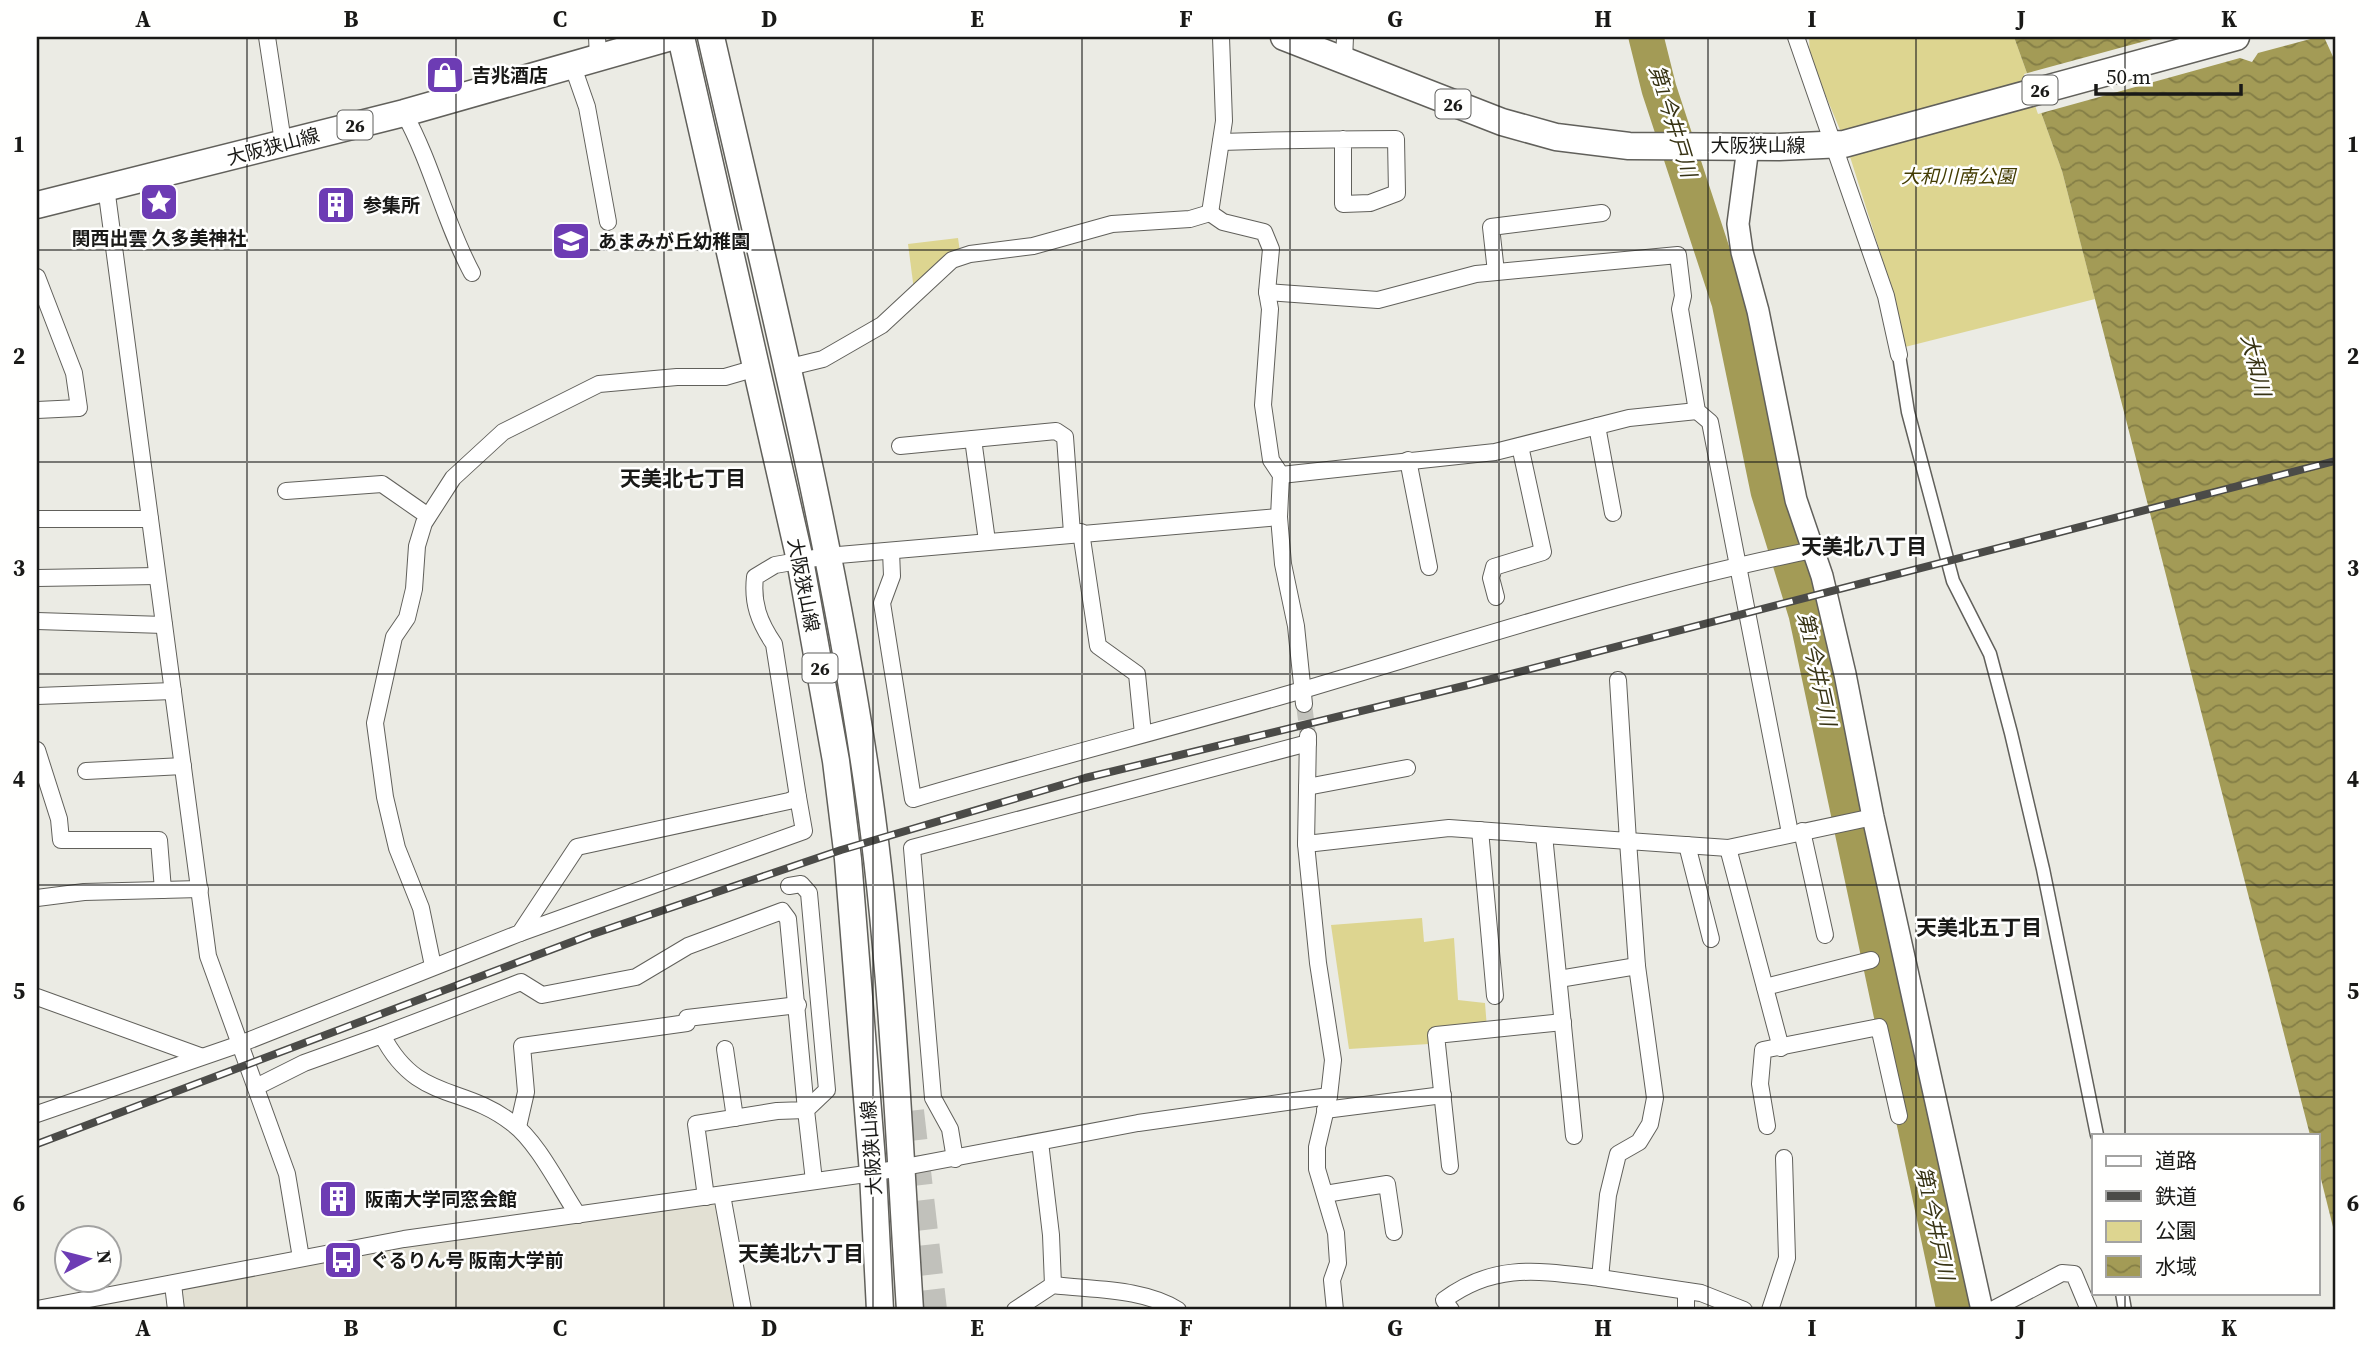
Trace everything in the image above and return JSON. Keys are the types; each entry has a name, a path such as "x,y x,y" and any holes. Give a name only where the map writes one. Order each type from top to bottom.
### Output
{"main road":[{"name":"大阪狭山線","path":"37,205 404,113 572,64 598,47 671,37"},
{"name":"大阪狭山線","path":"681,37 800,560 836,761 848,859 873,1173 880,1310"},
{"name":"大阪狭山線","path":"711,37 827,556 850,676 877,854 910,1310"},
{"name":"大阪狭山線","path":"1284,37 1344,49 1502,122 1556,137 1629,146 1748,147 1838,144 2236,37"}],"street":[{"path":"267,37 284,142"},
{"path":"1210,214 1224,121 1221,37"},
{"path":"1796,37 1838,144 1886,296 1908,412 1924,463 1950,572 1961,602 1990,654 2043,869 2097,1134"},
{"path":"572,64 587,107 608,222"},
{"path":"404,113 422,145 459,248 472,273"},
{"path":"1221,142 1343,139 1396,139 1397,193 1370,203 1343,204 1343,139"},
{"path":"1748,147 1738,224 1742,252 1758,312 1806,552 1845,674 1867,818 1982,1310"},
{"path":"106,187 208,956 258,1086 287,1174 301,1258"},
{"path":"1496,272 1491,226 1602,213"},
{"path":"786,368 823,359 882,325 952,260 970,254 1033,246 1112,224 1190,219 1210,214 1223,222 1264,232 1271,249 1266,292 1270,309 1263,405 1270,460 1280,475 1279,516 1304,697"},
{"path":"1266,292 1378,300 1476,274 1678,256 1683,296 1679,309 1697,411 1710,422 1736,567 1796,832 1825,935"},
{"path":"37,277 74,373 79,408 37,410"},
{"path":"433,966 421,908 394,836 374,723 394,637 407,618 416,545 428,516 453,478 503,432 598,384 677,377 725,377 756,368"},
{"path":"1280,475 1494,452 1629,418 1697,411"},
{"path":"1597,426 1613,513"},
{"path":"900,446 1056,431 1065,438 1077,533 1098,646 1137,674 1143,734"},
{"path":"973,439 987,541"},
{"path":"1496,597 1491,578 1494,567 1543,552 1520,446"},
{"path":"1408,460 1429,567"},
{"path":"286,491 382,484 428,516"},
{"path":"37,1114 240,1044 520,933 804,831 774,644 761,625 753,596 755,577 775,565 827,556 1279,516"},
{"path":"37,519 149,519"},
{"path":"891,551 892,576 882,603 913,799 1143,734 1304,697 1504,629 1736,567 1806,552"},
{"path":"37,578 157,576"},
{"path":"37,621 164,625"},
{"path":"1600,1278 1608,1195 1618,1154 1639,1142 1650,1124 1655,1098 1637,966 1618,680"},
{"path":"37,696 173,691"},
{"path":"955,1159 950,1129 933,1098 912,848 1308,739 1306,844 1318,963 1333,1060 1317,1147 1317,1170 1336,1233 1338,1263 1332,1280 1335,1310"},
{"path":"37,750 42,785 59,819 61,840 159,840 163,890"},
{"path":"86,771 183,766"},
{"path":"1307,786 1407,768"},
{"path":"520,933 577,847 798,797"},
{"path":"1306,844 1449,828 1728,848 1867,818"},
{"path":"1480,830 1495,996"},
{"path":"1544,835 1574,1136"},
{"path":"1688,845 1711,939"},
{"path":"1728,848 1781,1048"},
{"path":"743,1310 696,1124 777,1111 806,1110 827,1090 809,893 801,884 789,886"},
{"path":"37,898 84,892 200,889"},
{"path":"258,1086 304,1063 521,982 542,995 636,976 688,946 782,911 788,919 814,1181"},
{"path":"1765,987 1871,960"},
{"path":"1559,979 1637,966"},
{"path":"37,997 200,1056"},
{"path":"517,1127 526,1093 522,1046 688,1023 687,1018 798,1005"},
{"path":"1450,1166 1436,1035 1563,1022"},
{"path":"1767,1126 1760,1084 1763,1050 1879,1027 1899,1116"},
{"path":"382,1035 393,1056 422,1083 490,1108 517,1127 578,1215"},
{"path":"724,1049 735,1118"},
{"path":"44,1309 404,1239 873,1173 1138,1123 1327,1103 1443,1096"},
{"path":"1015,1310 1035,1304 1052,1285 1051,1235 1040,1142"},
{"path":"1770,1310 1787,1258 1784,1158"},
{"path":"1325,1194 1387,1184 1394,1232"},
{"path":"1442,1307 1467,1283 1510,1271 1600,1278 1701,1293 1744,1310"},
{"path":"1992,1310 2062,1273 2074,1274 2089,1310"},
{"path":"173,1284 176,1310"},
{"path":"1052,1285 1131,1294 1165,1302 1178,1310"},
{"path":"1686,1291 1686,1310"}],"shaded area":[{"path":"712,1203 718,1208 735,1310 181,1310 179,1297 184,1288 383,1249"}],"green space":[{"name":"大和川南公園","path":"1809,37 2014,37 2062,171 2095,299 1905,347 1894,296 1846,144 1810,58"},
{"path":"958,238 960,252 914,290 908,244"},
{"path":"1422,918 1424,942 1454,938 1458,1000 1485,1003 1487,1028 1429,1044 1349,1049 1331,925"}],"water":[{"name":"大和川","path":"2014,37 2324,37 2335,61 2335,1235 2320,1175 2320,1134 2310,1134 2062,171"}],"pier":[{"path":"2160,37 2318,37 2258,53 2252,62 2240,58 2038,114 2024,74"}],"waterway":[{"name":"第1今井戸川","path":"1646,37 1659,89 1729,302 1768,491 1806,614 1954,1310"}],"tunnel":[{"path":"1304,704 1308,736"},
{"path":"909,1111 932,1310"}],"railway":[{"path":"37,1144 590,935 841,850 1085,778 1468,685 2335,461"}],"place":[{"name":"吉兆酒店","path":"445,75"},
{"name":"関西出雲 久多美神社","path":"159,202"},
{"name":"参集所","path":"336,205"},
{"name":"あまみが丘幼稚園","path":"571,241"},
{"name":"阪南大学同窓会館","path":"338,1199"},
{"name":"ぐるりん号 阪南大学前","path":"343,1260"}],"district":[{"name":"天美北七丁目","path":"683,478"},
{"name":"天美北八丁目","path":"1864,546"},
{"name":"天美北五丁目","path":"1979,927"},
{"name":"天美北六丁目","path":"801,1253"}]}
